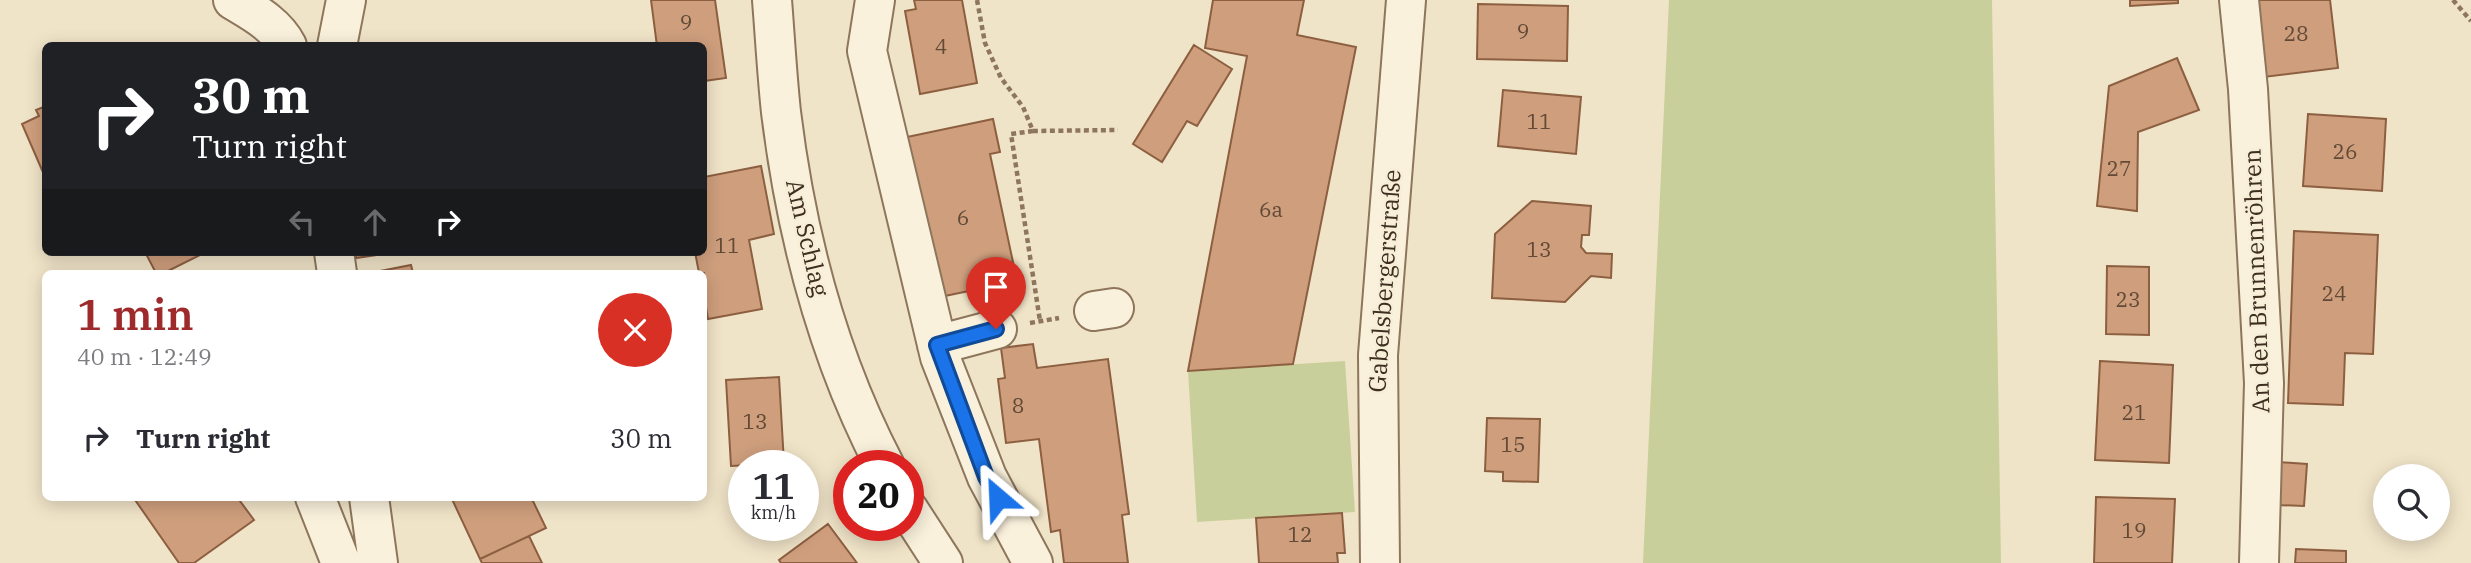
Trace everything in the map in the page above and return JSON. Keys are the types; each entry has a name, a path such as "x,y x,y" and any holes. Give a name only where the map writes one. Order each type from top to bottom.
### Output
{"street":[{"path":"233,0 270,25 281,34 285,42"},
{"path":"338,42 346,0"},
{"name":"Am Schlag","path":"772,0 782,113 795,195 814,277 836,358 877,450"},
{"path":"875,0 867,51 937,345 986,477 1033,563"},
{"name":"Gabelsbergerstraße","path":"1380,563 1378,355 1406,0"},
{"name":"An den Brunnenröhren","path":"2239,0 2248,89 2264,383 2259,563"},
{"path":"937,345 996,329"},
{"path":"316,501 339,562"},
{"path":"339,562 346,501"},
{"path":"370,501 379,563"},
{"path":"924,534 943,563"}],"path":[{"path":"977,0 985,43 1001,78 1023,107 1032,131"},
{"path":"2453,0 2471,21"},
{"path":"1040,321 1012,134 1032,131 1118,130"},
{"path":"996,329 1104,309"}],"green space":[{"path":"1669,0 1992,0 2001,563 1643,563"},
{"path":"1345,361 1355,512 1197,522 1188,371"}],"building":[{"path":"651,0 715,0 726,78 707,81 707,42 656,42"},
{"path":"914,0 962,0 977,83 920,94 905,11 916,9"},
{"path":"1213,0 1304,0 1297,35 1356,47 1293,364 1188,371 1247,56 1205,48"},
{"path":"2130,0 2178,0 2178,3 2130,6"},
{"path":"2255,0 2330,0 2338,68 2264,77"},
{"path":"1478,4 1568,6 1567,61 1477,59"},
{"path":"1194,45 1232,69 1197,126 1187,121 1162,162 1133,144"},
{"path":"2177,58 2199,110 2138,132 2137,211 2097,206 2109,86"},
{"path":"1503,90 1581,97 1576,154 1498,146"},
{"path":"42,108 42,170 22,124 39,116 36,110"},
{"path":"2308,114 2386,119 2382,191 2303,186"},
{"path":"993,119 1000,152 990,154 1017,281 940,297 907,137"},
{"path":"761,166 774,234 749,240 762,309 708,319 707,270 698,270 696,256 707,256 707,176"},
{"path":"1532,201 1591,206 1589,235 1582,235 1581,247 1586,253 1612,254 1611,278 1591,276 1565,302 1492,298 1495,234"},
{"path":"2294,231 2378,235 2373,354 2345,353 2343,405 2288,403"},
{"path":"147,256 198,256 170,270 154,270"},
{"path":"411,265 412,270 385,270"},
{"path":"2107,266 2149,267 2149,335 2106,334"},
{"path":"1033,344 1037,368 1108,359 1129,514 1122,515 1128,563 1064,563 1060,530 1051,532 1039,439 1006,443 998,379 1005,378 1001,348"},
{"path":"2100,361 2173,365 2169,463 2095,460"},
{"path":"779,377 783,450 730,450 726,380"},
{"path":"1487,418 1540,419 1538,482 1503,481 1503,472 1485,471"},
{"path":"2279,462 2307,464 2304,506 2277,505"},
{"path":"2096,497 2175,499 2172,563 2094,563"},
{"path":"136,501 240,501 254,520 194,563 179,563"},
{"path":"453,501 533,501 546,528 480,559"},
{"path":"1342,513 1345,553 1337,553 1338,563 1259,563 1256,518"},
{"path":"828,524 833,531 833,541 841,541 857,563 781,563 779,560 805,541 819,541 819,531"},
{"path":"529,536 542,563 482,563 480,559"},
{"path":"2296,549 2346,551 2346,563 2295,563"}],"route":[{"path":"996,329 937,345 986,477 998,498"}]}
